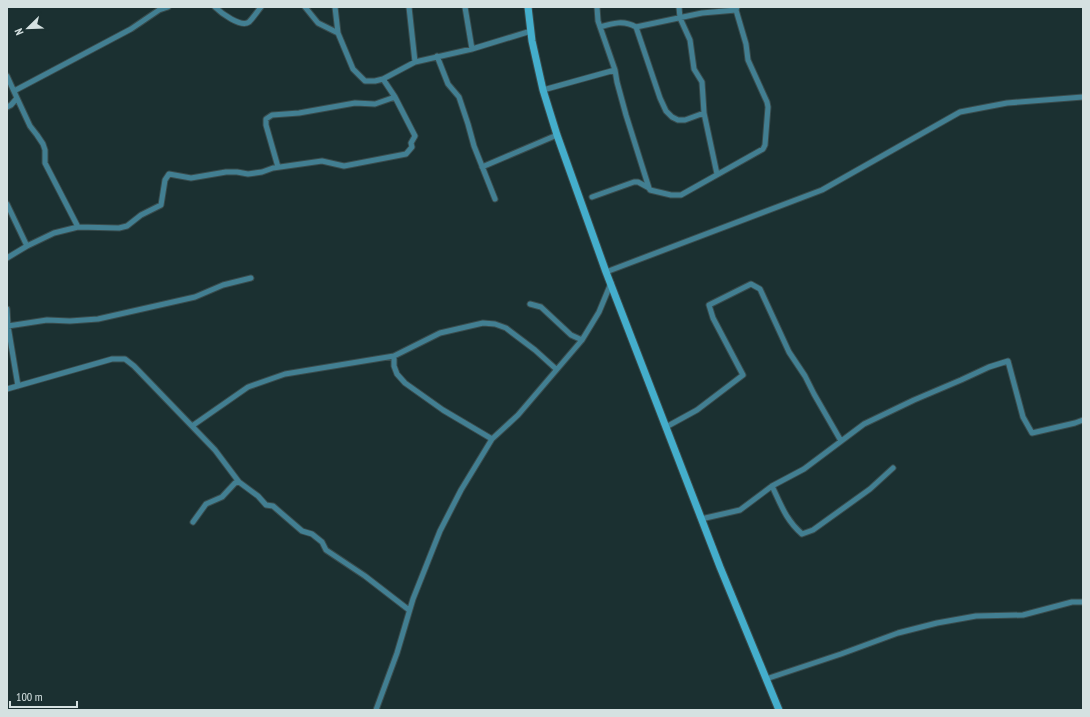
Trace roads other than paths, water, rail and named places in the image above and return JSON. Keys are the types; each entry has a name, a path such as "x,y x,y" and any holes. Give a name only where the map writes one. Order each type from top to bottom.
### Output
{"main road":[{"path":"528,7 530,31 543,90 557,135 610,283 701,519 779,710"}],"street":[{"path":"14,91 131,29 159,8 168,7"},
{"path":"216,7 221,12 239,23 244,24 248,22 261,7"},
{"path":"305,7 318,23 338,33"},
{"path":"335,7 338,33 353,69 366,81 375,82 383,79 415,62 472,49 530,31"},
{"path":"409,7 415,62"},
{"path":"465,7 472,49"},
{"path":"597,7 600,26 615,70 626,115 649,188"},
{"path":"679,7 680,18 690,40 694,69 702,82 704,112 717,174"},
{"path":"592,197 634,182 638,182 650,190 676,196 681,195 760,151 765,145 768,107 748,60 746,44 737,9 702,13 636,27 624,23 600,26"},
{"path":"636,27 660,98 666,111 678,120 685,120 704,112"},
{"path":"437,56 448,84 459,97 474,146 495,199"},
{"path":"543,90 615,70"},
{"path":"7,76 30,126 38,135 45,150 45,164 78,227"},
{"path":"7,258 27,246 54,233 78,227 119,228 127,226 146,212 161,204 165,180 169,174 191,178 226,172 248,174 278,167 322,161 344,166 406,154 412,147 415,136 395,97 383,79"},
{"path":"278,167 266,125 266,119 268,117 272,115 299,113 355,103 375,104 395,97"},
{"path":"606,272 822,190 960,112 1007,103 1083,97"},
{"path":"7,107 17,98"},
{"path":"482,167 557,135"},
{"path":"7,204 27,246"},
{"path":"8,326 47,320 70,322 98,319 195,297 223,285 252,278"},
{"path":"376,710 397,654 409,610 440,531 461,490 492,440 518,415 582,340 599,312 610,283"},
{"path":"666,427 697,410 743,375 713,318 709,305 750,284 760,289 789,352 805,376 841,441"},
{"path":"530,304 541,307 571,335 582,340"},
{"path":"7,309 8,326 18,386"},
{"path":"192,426 248,387 256,384 285,374 394,356 440,333 483,323 495,324 506,328 535,350 556,369"},
{"path":"394,356 394,366 397,374 405,383 422,397 492,440"},
{"path":"7,390 112,358 125,359 134,366 216,450 239,482 258,496 266,505 273,506 302,530 312,534 322,542 326,550 365,576 409,610"},
{"path":"701,519 740,510 772,486 804,469 864,424 988,367 1008,361 1023,417 1032,433 1083,420"},
{"path":"772,486 787,518 802,534 814,530 870,489 893,468"},
{"path":"193,522 206,504 222,497 235,483 239,482"},
{"path":"766,679 898,633 930,624 976,616 1023,615 1072,602 1083,602"}]}
